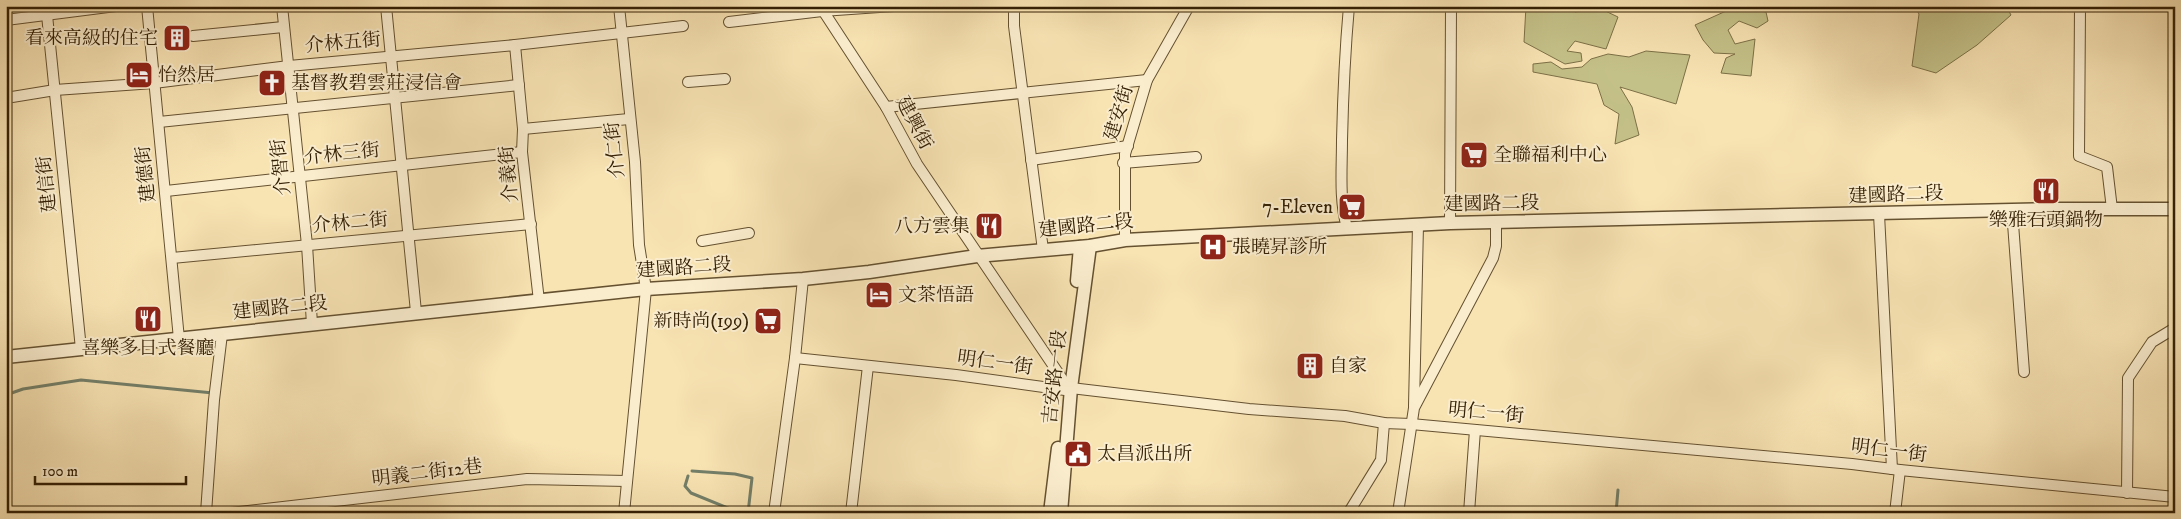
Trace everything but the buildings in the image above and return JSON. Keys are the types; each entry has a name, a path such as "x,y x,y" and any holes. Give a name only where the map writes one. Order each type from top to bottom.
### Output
{"street":[{"path":"6,20 116,6"},
{"name":"建德街","path":"147,6 180,340"},
{"name":"介智街","path":"282,6 307,245 312,324"},
{"path":"386,6 416,312"},
{"name":"介仁街","path":"619,6 634,162 639,245 646,289 624,513"},
{"path":"729,22 821,9 894,6"},
{"path":"1014,6 1014,26 1043,250"},
{"name":"建安街","path":"1125,240 1124,163 1146,80 1190,6"},
{"path":"1347,228 1343,214 1341,175 1343,65 1349,6"},
{"path":"1450,223 1451,6"},
{"path":"2080,6 2079,156 2107,167 2112,209"},
{"name":"建興街","path":"821,9 886,107 916,164 1067,387"},
{"name":"建信街","path":"47,15 81,349"},
{"name":"介林五街","path":"6,98 56,90 154,83 289,66 515,45 683,26"},
{"path":"193,36 283,27"},
{"name":"介義街","path":"515,45 523,129 522,152 539,301"},
{"path":"688,82 725,79"},
{"path":"886,107 1146,80"},
{"path":"159,122 519,85"},
{"path":"523,129 629,119"},
{"path":"1031,160 1128,146"},
{"name":"介林三街","path":"166,190 522,152"},
{"path":"1124,163 1196,157"},
{"name":"建國路二段","path":"6,357 646,289 869,272 977,256 1085,246 1125,240 1450,223 2012,210 2175,209"},
{"path":"2012,210 2024,372"},
{"path":"1879,214 1896,470 1895,513"},
{"path":"1414,408 1493,258 1496,246 1496,223"},
{"name":"介林二街","path":"172,258 531,224"},
{"path":"1398,513 1414,408 1418,225"},
{"path":"702,241 749,233"},
{"name":"吉安路一段","path":"1050,513 1085,246"},
{"path":"774,513 795,358 803,278"},
{"path":"2127,493 2128,378 2152,342 2175,328"},
{"path":"206,513 214,400 222,334"},
{"name":"明仁一街","path":"795,358 1067,387 1265,411 1345,416 1384,424 1411,424 1852,464 2175,497"},
{"path":"851,513 861,442 868,366"},
{"name":"吉安路一段","path":"1060,513 1067,387"},
{"path":"1349,512 1381,460 1384,424"},
{"path":"1469,513 1475,430"},
{"name":"明義二街12巷","path":"231,513 527,479 627,481"}],"shaded area":[{"path":"1526,6 1582,6 1575,12 1599,8 1618,17 1606,49 1575,41 1567,51 1581,53 1582,61 1565,64 1524,42"},
{"path":"1914,6 2006,6 2011,15 1977,45 1936,73 1912,66 1919,14"},
{"path":"1735,7 1766,12 1768,21 1757,28 1739,21 1728,30 1735,44 1755,39 1751,76 1721,73 1726,58 1735,54 1714,53 1703,40 1695,25"},
{"path":"1646,51 1690,55 1676,104 1620,87 1632,107 1639,135 1615,144 1619,114 1604,105 1597,84 1533,72 1533,64 1551,62 1562,69 1582,67 1591,59 1608,54 1629,57"}],"waterway":[{"path":"6,395 23,389 81,380 213,393"},
{"path":"692,471 735,474 752,478 748,513"},
{"path":"688,476 685,486 691,493 740,513"},
{"path":"1616,513 1618,490"}],"place":[{"name":"看來高級的住宅","path":"177,38"},
{"name":"怡然居","path":"139,75"},
{"name":"基督教碧雲莊浸信會","path":"272,83"},
{"name":"全聯福利中心","path":"1474,155"},
{"name":"樂雅石頭鍋物","path":"2046,191"},
{"name":"7-Eleven","path":"1352,207"},
{"name":"八方雲集","path":"989,226"},
{"name":"張曉昇診所","path":"1213,247"},
{"name":"文茶悟語","path":"879,295"},
{"name":"喜樂多日式餐廳","path":"148,319"},
{"name":"新時尚(199)","path":"768,321"},
{"name":"自家","path":"1310,366"},
{"name":"太昌派出所","path":"1078,454"}]}
